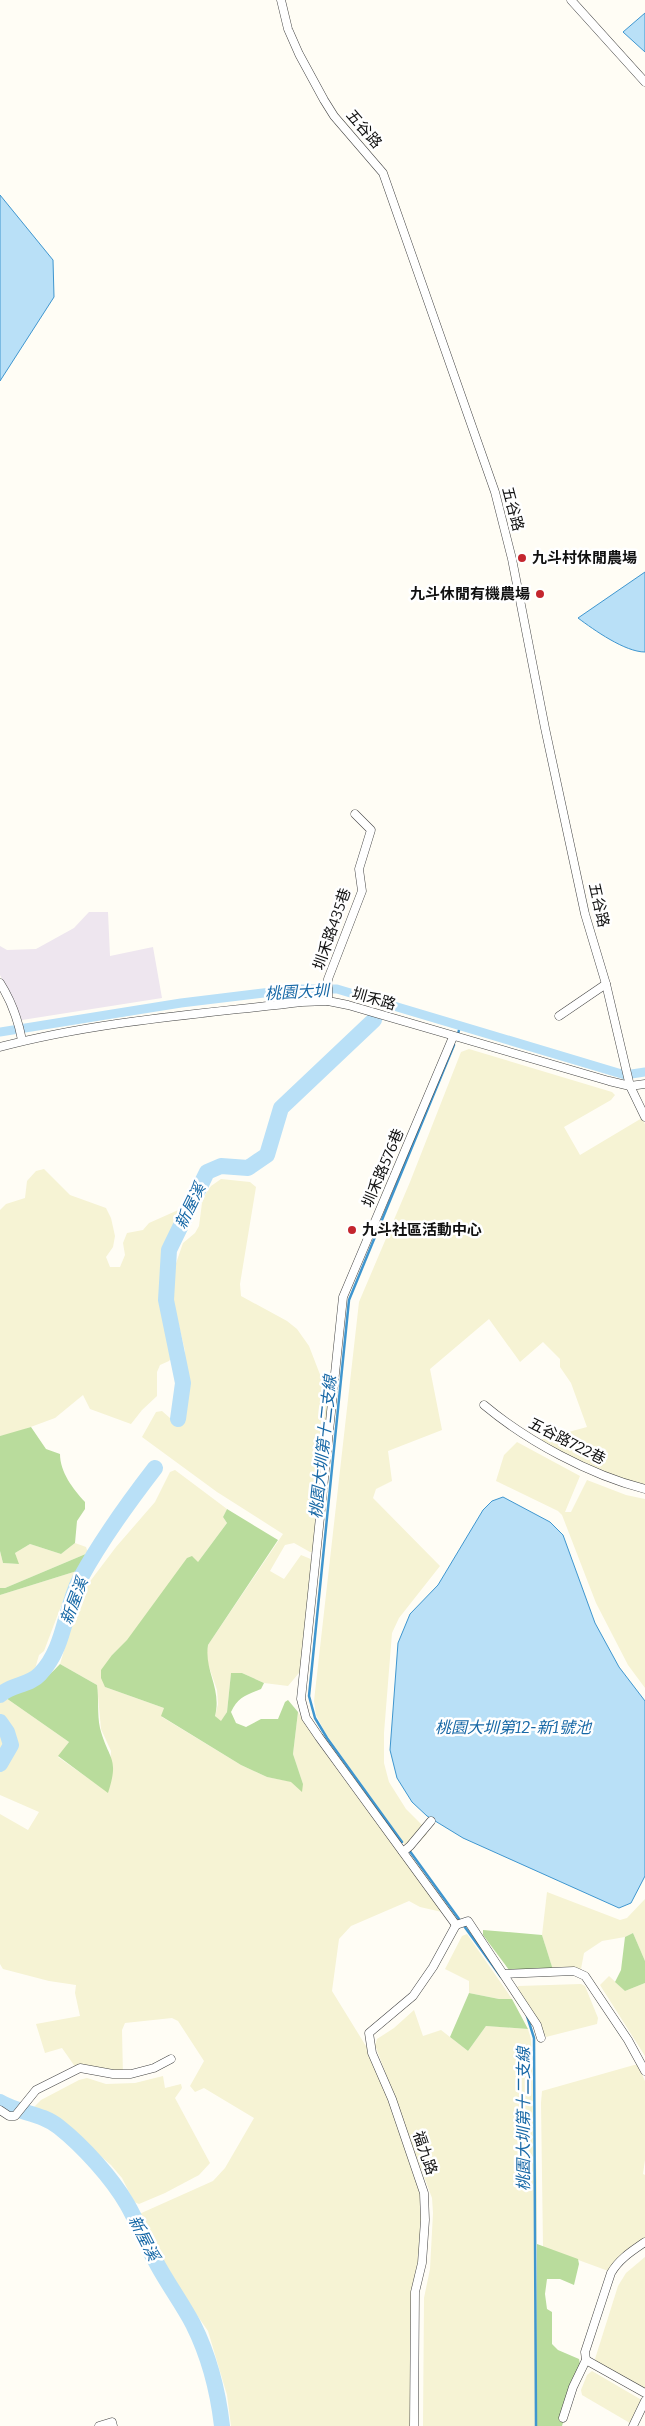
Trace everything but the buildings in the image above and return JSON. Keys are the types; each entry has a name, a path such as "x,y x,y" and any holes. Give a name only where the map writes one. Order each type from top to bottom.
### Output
{"street":[{"name":"五谷路","path":"281,0 288,29 324,100 334,116 383,173 495,492 512,559 545,728 585,914 606,984 630,1086 645,1117"},
{"path":"571,0 645,82"},
{"name":"圳禾路435巷","path":"327,999 327,984 362,890 359,869 371,830 355,814"},
{"path":"0,983 10,998 18,1019 22,1038"},
{"path":"559,1016 606,984"},
{"name":"圳禾路","path":"0,1047 22,1038 135,1021 327,999 453,1037 630,1086 645,1084"},
{"name":"圳禾路576巷","path":"453,1037 343,1298 318,1550 303,1665 301,1699 306,1718 456,1925"},
{"name":"五谷路722巷","path":"484,1405 508,1426 530,1439 616,1482 645,1489"},
{"path":"403,1852 431,1820"},
{"path":"456,1925 468,1921 537,2025 541,2038"},
{"name":"福九路","path":"414,2426 415,2292 422,2263 425,2220 424,2193 392,2099 372,2054 370,2033 413,1996 433,1967 456,1925"},
{"path":"504,1974 574,1971 585,1976 628,2040 645,2071"},
{"path":"0,2110 9,2116 16,2116 36,2090 80,2068 113,2074 131,2074 154,2068 171,2059"},
{"path":"563,2418 573,2386 586,2360 584,2352 611,2273 616,2265 645,2242"},
{"path":"586,2360 645,2393"},
{"path":"633,2426 645,2401"},
{"path":"99,2426 112,2422 113,2426"}],"shaded area":[{"path":"89,912 108,912 110,956 153,947 162,998 22,1020 0,975 0,946 7,950 36,949 74,928"},
{"path":"469,1049 612,1092 615,1095 611,1100 564,1127 580,1155 642,1118 645,1124 645,1489 631,1485 535,1441 587,1427 571,1383 560,1367 560,1359 543,1342 520,1362 489,1319 430,1369 442,1430 388,1451 392,1481 376,1489 373,1498 440,1566 399,1618 392,1633 384,1733 384,1763 389,1782 406,1809 427,1830 427,1834 412,1849 408,1849 326,1734 316,1715 314,1701 359,1302 410,1182 461,1052"},
{"path":"44,1169 70,1195 106,1208 111,1218 115,1236 113,1247 106,1257 110,1267 120,1267 125,1255 123,1243 127,1233 143,1230 149,1223 185,1207 172,1231 162,1268 159,1290 173,1355 169,1361 160,1365 157,1372 157,1396 131,1424 90,1409 83,1395 55,1418 9,1435 0,1436 0,1210 6,1204 25,1198 27,1181 36,1171"},
{"path":"221,1179 250,1182 256,1187 240,1284 241,1296 287,1321 297,1329 309,1346 331,1403 315,1552 310,1552 294,1543 285,1545 270,1571 284,1579 301,1555 318,1562 304,1667 288,1686 264,1683 242,1673 231,1673 227,1712 221,1722 215,1716 218,1704 217,1690 206,1658 208,1645 283,1534 217,1492 142,1437 156,1412 162,1411 179,1426 184,1422 189,1389 184,1373 185,1351 172,1296 171,1278 183,1243 195,1233 199,1226 202,1203 206,1193 211,1186"},
{"path":"517,1442 580,1476 565,1512 571,1512 587,1480 626,1495 645,1499 645,1688 628,1665 596,1603 562,1515 558,1511 496,1481 504,1455"},
{"path":"175,1470 227,1509 223,1517 227,1523 198,1562 156,1601 127,1641 112,1655 105,1687 164,1708 162,1717 241,1765 267,1777 303,1784 293,1754 298,1712 317,1742 442,1912 420,1907 409,1901 351,1926 339,1939 332,1991 369,2051 396,2113 426,2203 418,2304 417,2426 231,2426 227,2395 208,2331 154,2253 137,2215 213,2181 225,2168 254,2118 204,2088 195,2092 190,2086 204,2061 178,2021 172,2018 125,2023 122,2030 123,2076 76,2068 62,2048 45,2053 36,2024 80,2016 75,1993 76,1985 49,1981 3,1969 0,1964 0,1814 28,1830 39,1812 0,1795 0,1768 9,1758 14,1746 9,1729 0,1717 0,1701 6,1698 69,1742 58,1757 108,1792 111,1751 101,1729 97,1685 60,1664 77,1607 85,1588 116,1547 155,1502 170,1472"},
{"path":"75,1543 86,1547 88,1553 5,1588 0,1588 0,1551 3,1563 18,1564 15,1553 30,1544 61,1554"},
{"path":"80,1570 66,1593 44,1651 39,1655 33,1676 0,1691 0,1595"},
{"path":"0,1728 5,1735 6,1744 0,1759"},
{"path":"547,1892 620,1920 627,1918 645,1899 645,1961 633,1933 625,1937 602,1941 584,1953 581,1969 554,1973 542,1935"},
{"path":"467,1934 512,1999 499,1999 469,1993 469,1981 445,1969 462,1936"},
{"path":"609,1976 625,1991 645,1983 645,2056 600,1985"},
{"path":"581,1984 585,1986 598,2018 597,2024 546,2037 517,1989 518,1986"},
{"path":"414,2010 423,2036 441,2030 468,2051 486,2026 528,2029 531,2039 537,2183 536,2426 423,2426 424,2298 430,2269 432,2198 375,2045 377,2039 394,2028"},
{"path":"638,2065 645,2081 645,2160 643,2174 645,2175 645,2244 611,2272 543,2247 542,2091"},
{"path":"163,2076 165,2088 181,2084 182,2088 175,2098 210,2163 199,2175 139,2204 134,2202 122,2178 111,2165 50,2114 31,2110 41,2100 79,2080 87,2078 106,2084 135,2083"},
{"path":"645,2257 645,2390 596,2362 595,2359 618,2286 626,2273"},
{"path":"592,2371 645,2402 635,2426 582,2395 581,2390 587,2375"}],"green space":[{"path":"31,1427 46,1449 60,1454 65,1474 85,1502 85,1509 77,1521 75,1543 61,1554 30,1544 15,1553 19,1564 3,1563 0,1551 0,1436"},
{"path":"227,1509 278,1540 208,1645 208,1663 215,1688 217,1706 215,1716 221,1721 227,1712 231,1673 242,1673 264,1683 261,1689 243,1697 234,1707 231,1712 236,1723 246,1727 261,1719 278,1719 285,1702 288,1700 298,1712 293,1754 303,1784 302,1792 291,1782 267,1777 241,1765 161,1716 164,1708 105,1687 101,1678 101,1670 112,1655 127,1640 187,1558 192,1556 198,1562 227,1523 223,1517"},
{"path":"88,1553 80,1570 0,1595 0,1588 5,1588"},
{"path":"60,1664 97,1685 100,1728 113,1765 108,1793 58,1756 69,1742 6,1698 35,1685"},
{"path":"483,1930 542,1935 554,1973 512,1974 483,1935"},
{"path":"633,1933 645,1961 645,1983 625,1991 615,1982 621,1970 625,1937"},
{"path":"469,1993 499,1999 512,1999 528,2029 486,2026 468,2051 450,2037"},
{"path":"537,2244 578,2259 579,2264 574,2285 560,2279 547,2279 545,2294 547,2309 552,2312 552,2344 558,2350 579,2359 580,2364 562,2426 536,2426"}],"water":[{"path":"645,13 645,52 623,32"},
{"path":"0,195 53,260 54,297 0,381"},
{"path":"645,572 645,652 619,644 578,618"},
{"name":"桃園大圳第12-新1號池","path":"503,1497 550,1522 563,1535 595,1623 619,1667 645,1701 645,1876 631,1903 619,1908 463,1838 427,1816 412,1802 397,1778 390,1750 398,1643 410,1614 438,1585 483,1510 492,1501"}],"waterway":[{"name":"桃園大圳","path":"0,1032 181,1003 296,989 337,989 625,1075 645,1072"},
{"name":"新屋溪","path":"178,1419 183,1383 166,1300 169,1250 207,1172 221,1166 248,1168 267,1155 281,1108 374,1020"},
{"name":"桃園大圳第十二支線","path":"458,1034 460,1026"},
{"name":"桃園大圳第十二支線","path":"402,1842 327,1738 315,1718 309,1696 349,1300 454,1045"},
{"name":"新屋溪","path":"0,1695 4,1691 36,1678 48,1664 55,1653 80,1579 115,1522 155,1468"},
{"name":"新屋溪","path":"0,1722 7,1732 11,1745 0,1764"},
{"name":"桃園大圳第十二支線","path":"409,1850 501,1977"},
{"name":"桃園大圳第十二支線","path":"527,2016 534,2038 536,2426"},
{"name":"新屋溪","path":"0,2102 14,2109 38,2116 59,2127 78,2143 121,2194 152,2255 199,2336 212,2374 222,2426"}],"place":[{"name":"九斗村休閒農場","path":"522,558"},
{"name":"九斗休閒有機農場","path":"540,594"},
{"name":"九斗社區活動中心","path":"352,1230"}]}
